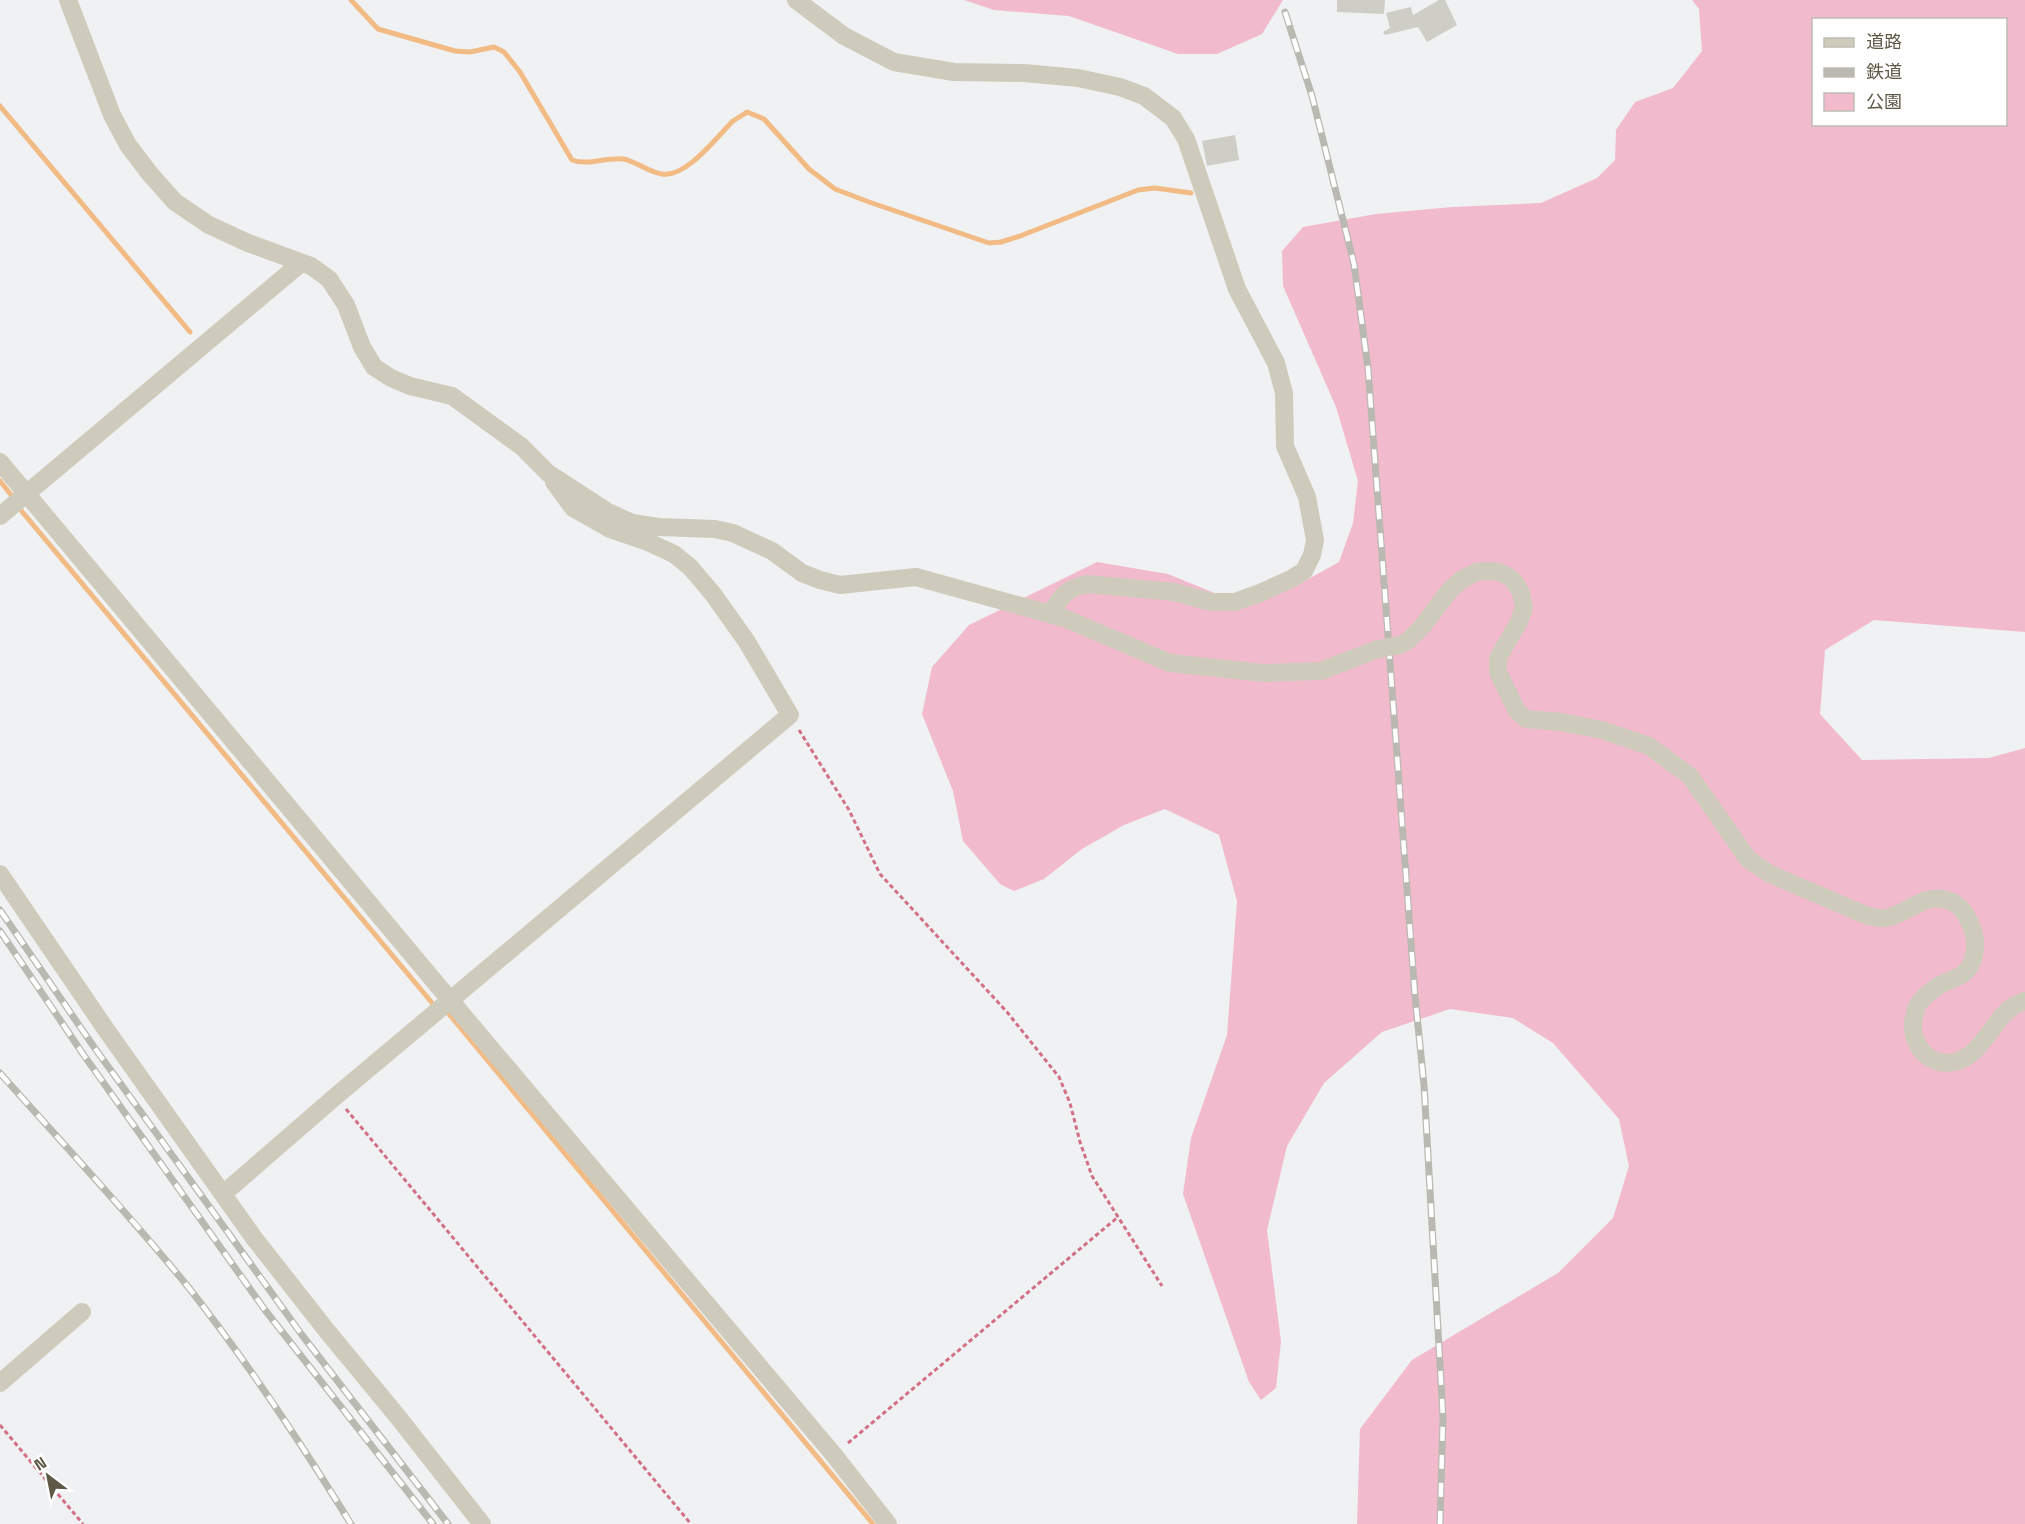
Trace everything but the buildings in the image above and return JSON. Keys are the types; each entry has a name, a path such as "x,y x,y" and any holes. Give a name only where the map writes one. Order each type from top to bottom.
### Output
{"street":[{"path":"68,0 112,115 128,145 175,202 209,225 248,243 311,266 329,279 346,305 362,347 374,367 410,386 452,396 521,446 548,473 573,508 610,529 674,554 690,567 713,594 747,642 790,715 222,1194"},
{"path":"796,0 844,36 894,62 954,72 1024,73 1078,78 1120,87 1144,96 1173,118 1186,139 1237,289 1276,363 1284,393 1285,446 1307,497 1315,540 1312,555 1304,571 1291,579 1235,602 1211,602 1174,592 1087,585 1077,586 1063,594 1051,615"},
{"path":"0,516 301,263"},
{"path":"0,462 834,1455 888,1524"},
{"path":"548,473 608,512 632,523 733,532 772,551 802,573 820,580 840,585 916,577 1064,618 1170,663 1264,673 1321,671 1378,649 1400,645 1421,628 1449,591 1461,580 1476,573 1499,572 1514,581 1521,593 1524,607 1519,622 1498,658 1498,672 1517,711 1526,718 1602,730 1649,747 1690,776 1748,859 1770,874 1868,916 1884,918 1902,912 1922,901 1936,898 1951,901 1968,915 1974,933 1975,955 1964,973 1937,986 1917,1006 1912,1026 1915,1041 1925,1057 1954,1062 1968,1055 1979,1046 2014,1004 2025,1001"},
{"path":"0,874 107,1031 254,1238 482,1524"},
{"path":"0,1383 82,1312"}],"path":[{"path":"790,715 854,818 880,873 1007,1012 1059,1077 1070,1103 1092,1176 1162,1286"},
{"path":"336,1096 692,1524"},
{"path":"834,1455 1118,1217"},
{"path":"0,1425 83,1524"}],"green space":[{"path":"964,0 1283,0 1262,34 1217,54 1178,54 1069,16 994,10"},
{"path":"1692,0 2025,0 2025,632 1874,620 1825,650 1820,714 1862,760 1989,758 2025,748 2025,1524 1357,1524 1360,1429 1412,1360 1558,1273 1613,1218 1629,1166 1619,1119 1553,1043 1513,1018 1450,1009 1382,1032 1324,1083 1287,1146 1267,1230 1281,1342 1276,1388 1261,1400 1249,1382 1183,1194 1191,1138 1227,1035 1237,901 1219,835 1165,809 1124,825 1082,849 1044,879 1014,891 1000,884 963,841 953,791 922,714 932,667 969,625 1097,562 1168,574 1239,603 1294,587 1339,562 1353,523 1358,481 1336,407 1283,286 1282,251 1303,227 1376,214 1452,207 1541,203 1597,178 1615,160 1616,130 1635,102 1673,88 1702,51 1699,9"}],"waterway":[{"path":"351,0 378,29 455,51 470,52 494,47 504,52 520,72 572,160 578,162 623,159 657,173 671,174 681,170 700,156 732,122 747,112 764,119 809,169 835,189 989,243 1020,236 1138,190 1155,188 1191,193"},
{"path":"0,106 190,332"},
{"path":"0,481 12,496"},
{"path":"19,508 433,1004"},
{"path":"449,1014 873,1524"}],"railway":[{"path":"1285,12 1312,96 1354,264 1368,368 1415,996 1424,1085 1443,1417 1440,1524"},
{"path":"0,910 94,1047 302,1335 448,1524"},
{"path":"0,931 83,1054 265,1310 433,1524"},
{"path":"0,1073 189,1288 273,1404 351,1524"}]}
